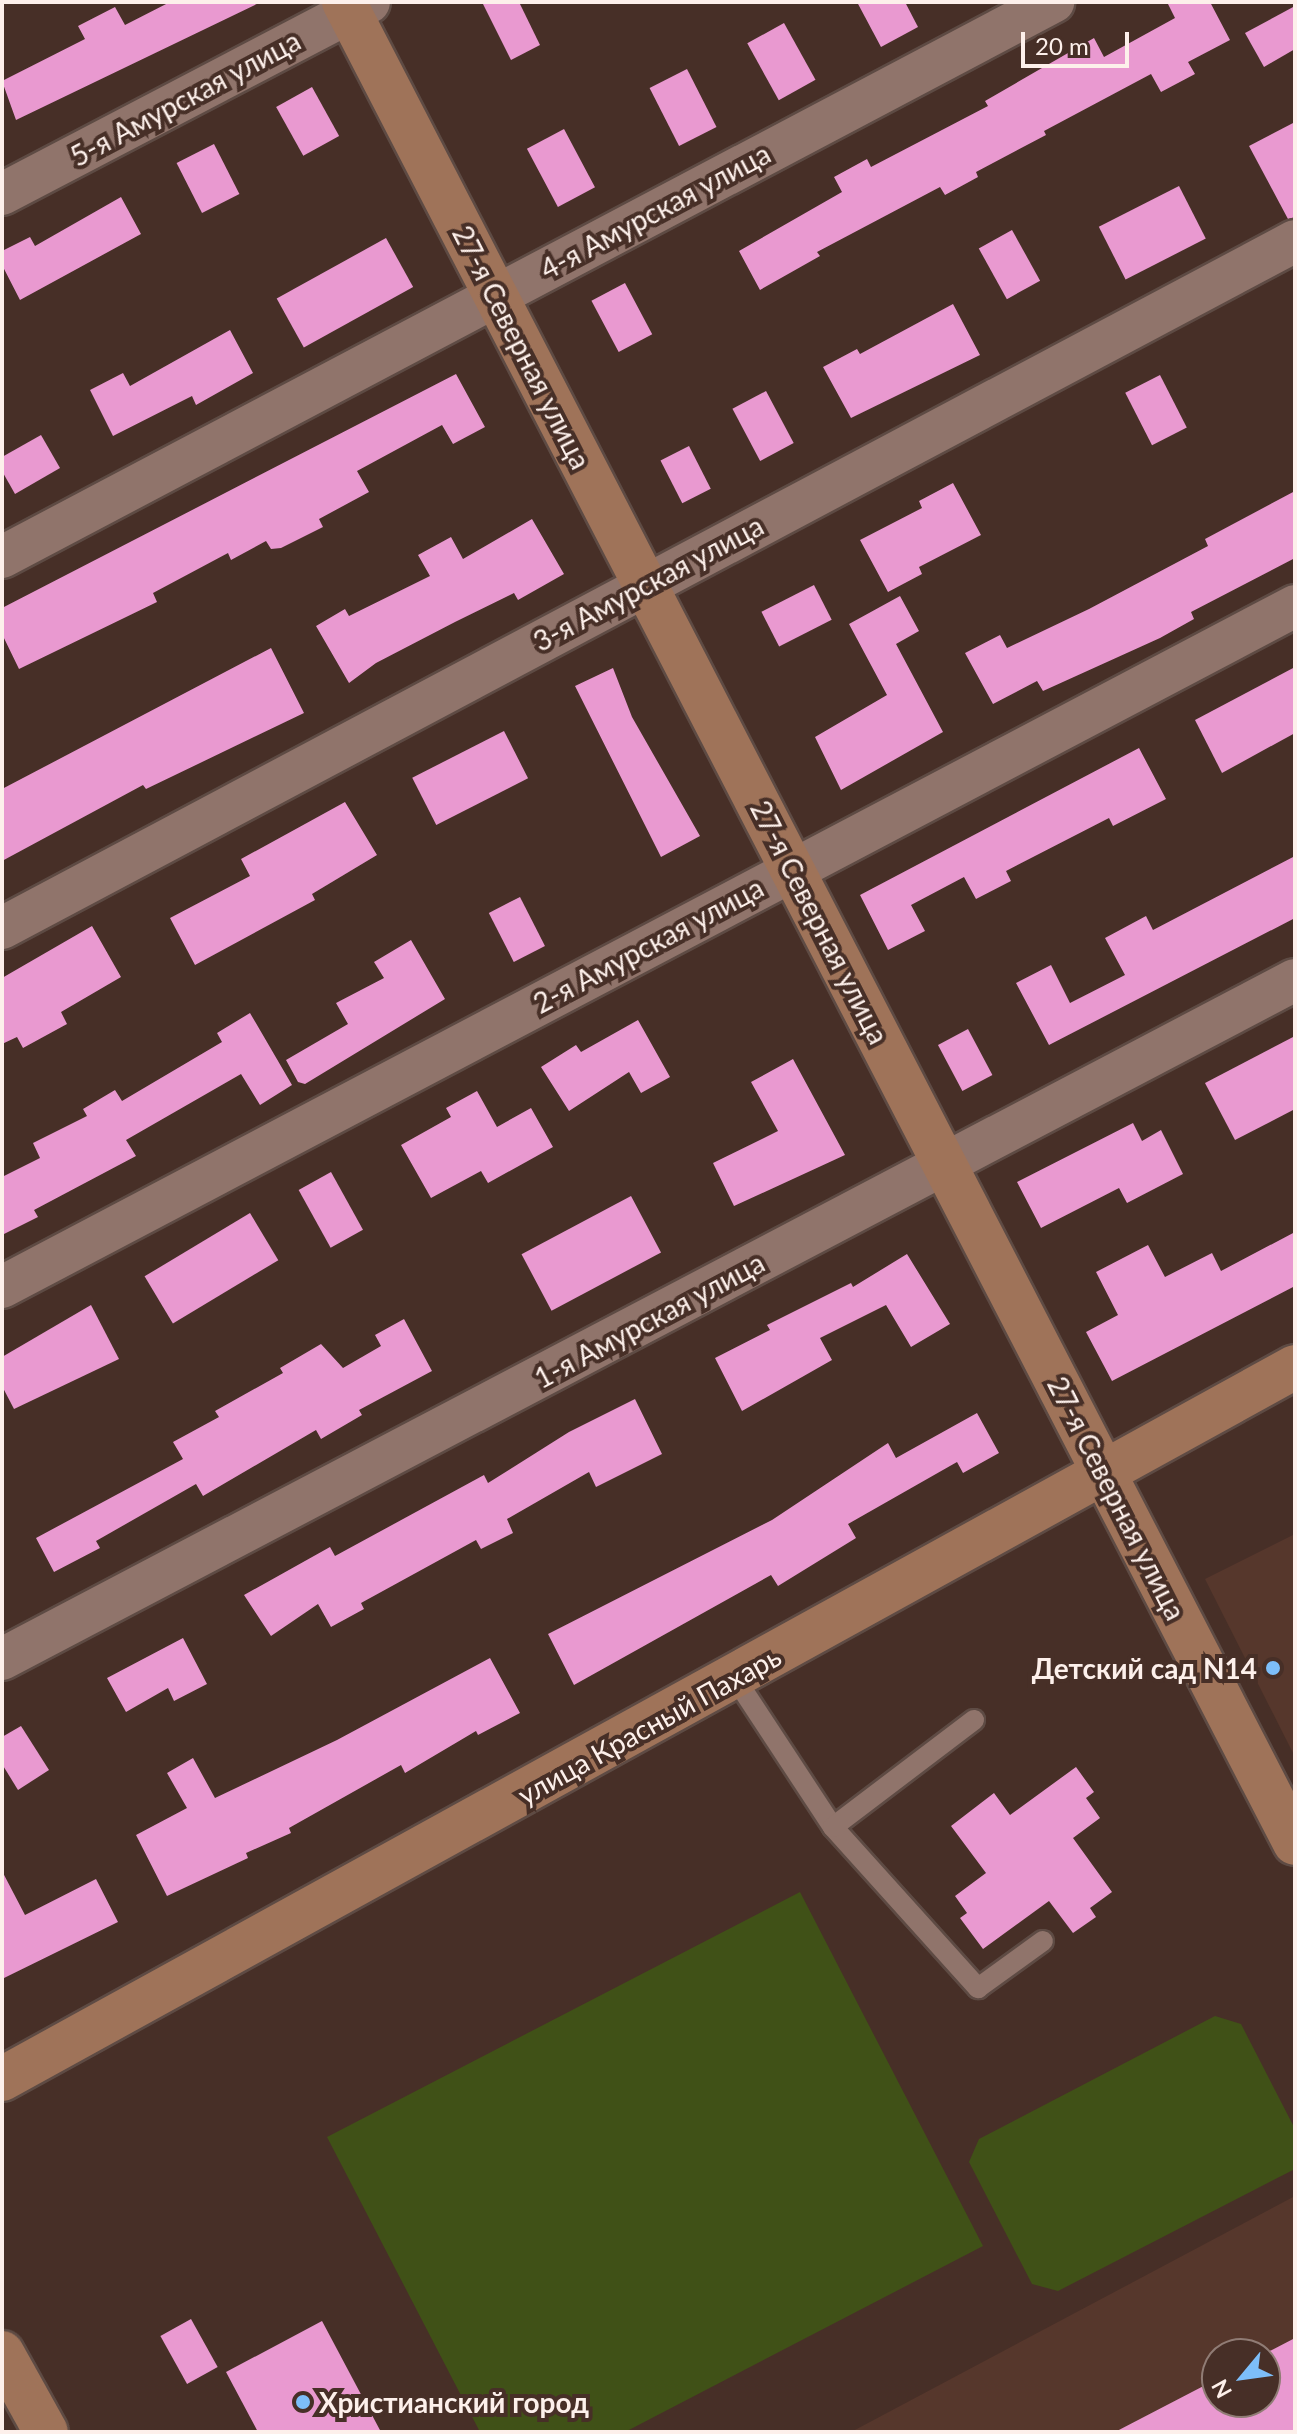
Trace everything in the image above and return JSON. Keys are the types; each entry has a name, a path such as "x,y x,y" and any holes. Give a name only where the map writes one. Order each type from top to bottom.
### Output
{"street":[{"name":"4-я Амурская улица","path":"2,557 1053,2"},
{"name":"27-я Северная улица","path":"354,5 495,295 1295,1843"},
{"name":"5-я Амурская улица","path":"2,194 354,5"},
{"name":"3-я Амурская улица","path":"2,928 1295,241"},
{"name":"2-я Амурская улица","path":"2,1287 792,868 1295,606"},
{"name":"1-я Амурская улица","path":"2,1659 1295,980"},
{"name":"улица Красный Пахарь","path":"2,2079 1105,1475 1295,1367"},
{"path":"2,2353 46,2432"}],"lane":[{"path":"735,1678 833,1827 978,1988 1043,1941"},
{"path":"833,1827 974,1720"}],"shaded area":[{"name":"Детский сад N14","path":"1295,1534 1295,1757 1205,1579"},
{"path":"1295,2196 1295,2432 853,2431"}],"green space":[{"path":"800,1892 983,2246 625,2432 480,2432 327,2137"},
{"path":"1215,2016 1241,2024 1295,2129 1293,2170 1058,2291 1032,2284 969,2162 979,2139"}],"building":[{"path":"170,2 261,2 16,120 2,81 85,39 78,26 115,7 125,25"},
{"path":"482,2 519,2 540,45 511,60"},
{"path":"857,2 905,2 918,27 881,47"},
{"path":"1167,2 1210,2 1230,40 1188,62 1195,74 1161,92 1151,74 1044,131 1046,135 976,172 978,177 945,195 940,187 817,252 820,256 760,290 739,251 842,192 834,177 867,159 871,167 988,106 985,101 1094,38 1104,57 1175,18"},
{"path":"1295,6 1295,49 1264,67 1245,33"},
{"path":"784,23 816,80 779,100 747,43"},
{"path":"687,69 717,127 679,146 650,88"},
{"path":"312,87 339,136 303,156 276,107"},
{"path":"1295,122 1295,217 1288,219 1249,146"},
{"path":"564,129 595,187 558,207 527,149"},
{"path":"214,144 239,194 202,213 177,163"},
{"path":"1179,186 1206,239 1126,279 1099,227"},
{"path":"121,197 141,234 20,300 2,265 2,251 30,237 35,246"},
{"path":"1012,230 1040,281 1007,299 979,248"},
{"path":"386,238 413,287 304,348 277,299"},
{"path":"625,283 652,334 619,352 591,301"},
{"path":"953,304 980,355 851,418 823,367 857,349 860,354"},
{"path":"230,330 253,373 196,405 192,396 113,436 90,390 123,373 130,386"},
{"path":"456,374 485,427 453,444 442,425 357,471 369,492 319,519 323,527 281,548 271,549 266,541 231,560 228,553 153,593 157,602 19,669 2,634 2,608"},
{"path":"1160,375 1187,428 1152,445 1125,393"},
{"path":"766,391 794,443 760,461 732,409"},
{"path":"41,435 60,468 15,494 2,471 2,457"},
{"path":"689,446 711,489 682,503 660,461"},
{"path":"953,483 981,535 919,567 922,574 888,592 860,540 922,508 919,501"},
{"path":"1295,491 1295,558 1191,612 1194,619 1160,638 1043,691 1037,681 993,704 965,653 1000,635 1007,648 1089,609 1208,546 1205,539"},
{"path":"532,519 564,574 518,600 514,593 455,622 376,663 349,683 316,626 345,609 349,616 430,576 418,555 451,537 463,559"},
{"path":"814,585 832,620 779,647 761,612"},
{"path":"900,596 919,631 896,644 943,732 841,790 815,737 887,695 849,624"},
{"path":"271,648 304,713 146,789 143,785 2,861 2,789"},
{"path":"1295,667 1295,733 1222,773 1195,720"},
{"path":"613,668 632,717 700,836 661,857 575,686"},
{"path":"504,731 528,778 436,825 412,778"},
{"path":"1139,748 1166,799 1113,826 1109,818 1006,871 1011,881 976,899 964,877 911,905 925,931 888,950 860,895"},
{"path":"345,802 377,855 312,894 315,900 195,965 170,918 250,876 241,859"},
{"path":"1295,856 1295,918 1049,1045 1016,983 1051,965 1070,1003 1125,975 1105,938 1146,916 1153,930"},
{"path":"520,897 545,946 514,962 489,913"},
{"path":"92,926 121,977 61,1012 67,1024 23,1048 17,1037 2,1044 2,978"},
{"path":"411,940 445,999 305,1084 298,1082 286,1060 348,1024 336,1003 384,978 374,962"},
{"path":"250,1013 292,1085 260,1105 241,1074 126,1140 136,1156 34,1210 38,1217 2,1235 2,1177 40,1158 33,1143 87,1116 83,1109 115,1090 122,1101 222,1042 217,1033"},
{"path":"638,1020 670,1077 641,1093 629,1072 569,1111 541,1067 576,1045 581,1052"},
{"path":"968,1029 992,1075 962,1091 938,1045"},
{"path":"1295,1036 1295,1109 1235,1140 1205,1083"},
{"path":"793,1059 845,1155 734,1206 713,1163 778,1131 751,1082"},
{"path":"477,1091 497,1127 531,1108 553,1147 488,1183 481,1171 431,1198 401,1145 451,1117 446,1108"},
{"path":"1133,1123 1142,1141 1161,1130 1183,1174 1127,1203 1119,1188 1041,1228 1017,1182"},
{"path":"331,1172 363,1230 331,1248 299,1190"},
{"path":"631,1196 661,1253 552,1311 522,1254"},
{"path":"250,1213 278,1260 173,1323 145,1276"},
{"path":"1295,1232 1295,1286 1112,1381 1086,1332 1118,1315 1096,1272 1148,1245 1165,1277 1212,1253 1221,1271"},
{"path":"907,1254 950,1324 911,1347 886,1305 820,1338 832,1360 742,1411 715,1358 770,1330 767,1325 851,1283 853,1287"},
{"path":"91,1305 119,1359 14,1409 2,1386 2,1357"},
{"path":"404,1319 432,1371 359,1410 362,1415 321,1439 316,1430 203,1496 196,1484 96,1541 100,1548 54,1572 36,1538 183,1459 173,1442 219,1417 215,1411 283,1373 280,1368 321,1344 343,1368 381,1346 375,1335"},
{"path":"635,1399 662,1454 596,1487 589,1472 507,1519 513,1533 481,1549 476,1540 361,1603 364,1609 331,1627 318,1604 271,1636 244,1595 330,1547 335,1556 484,1475 488,1483 569,1432"},
{"path":"977,1413 999,1453 963,1473 957,1462 848,1524 856,1538 778,1586 771,1575 574,1685 548,1634 772,1520 888,1443 896,1458"},
{"path":"183,1638 207,1684 174,1701 168,1688 126,1712 107,1678"},
{"path":"490,1658 520,1713 478,1735 476,1731 405,1773 401,1765 289,1828 291,1833 246,1853 248,1858 167,1896 136,1835 187,1808 167,1773 193,1758 215,1798 337,1740"},
{"path":"21,1726 49,1770 18,1790 2,1764 2,1737"},
{"path":"1076,1767 1094,1792 1086,1798 1100,1818 1073,1838 1112,1892 1090,1908 1096,1917 1073,1933 1049,1901 983,1949 960,1918 967,1913 955,1896 986,1873 951,1826 994,1793 1010,1815"},
{"path":"2,1871 25,1915 96,1879 118,1922 2,1979"},
{"path":"191,2319 218,2367 187,2384 160,2336"},
{"name":"Христианский город","path":"322,2321 381,2432 258,2432 226,2372"},
{"path":"1295,2338 1295,2432 1115,2432 1201,2387 1201,2418 1281,2418 1281,2345"}],"place":[{"name":"Детский сад N14","path":"1273,1668"},
{"name":"Христианский город","path":"303,2402"}]}
